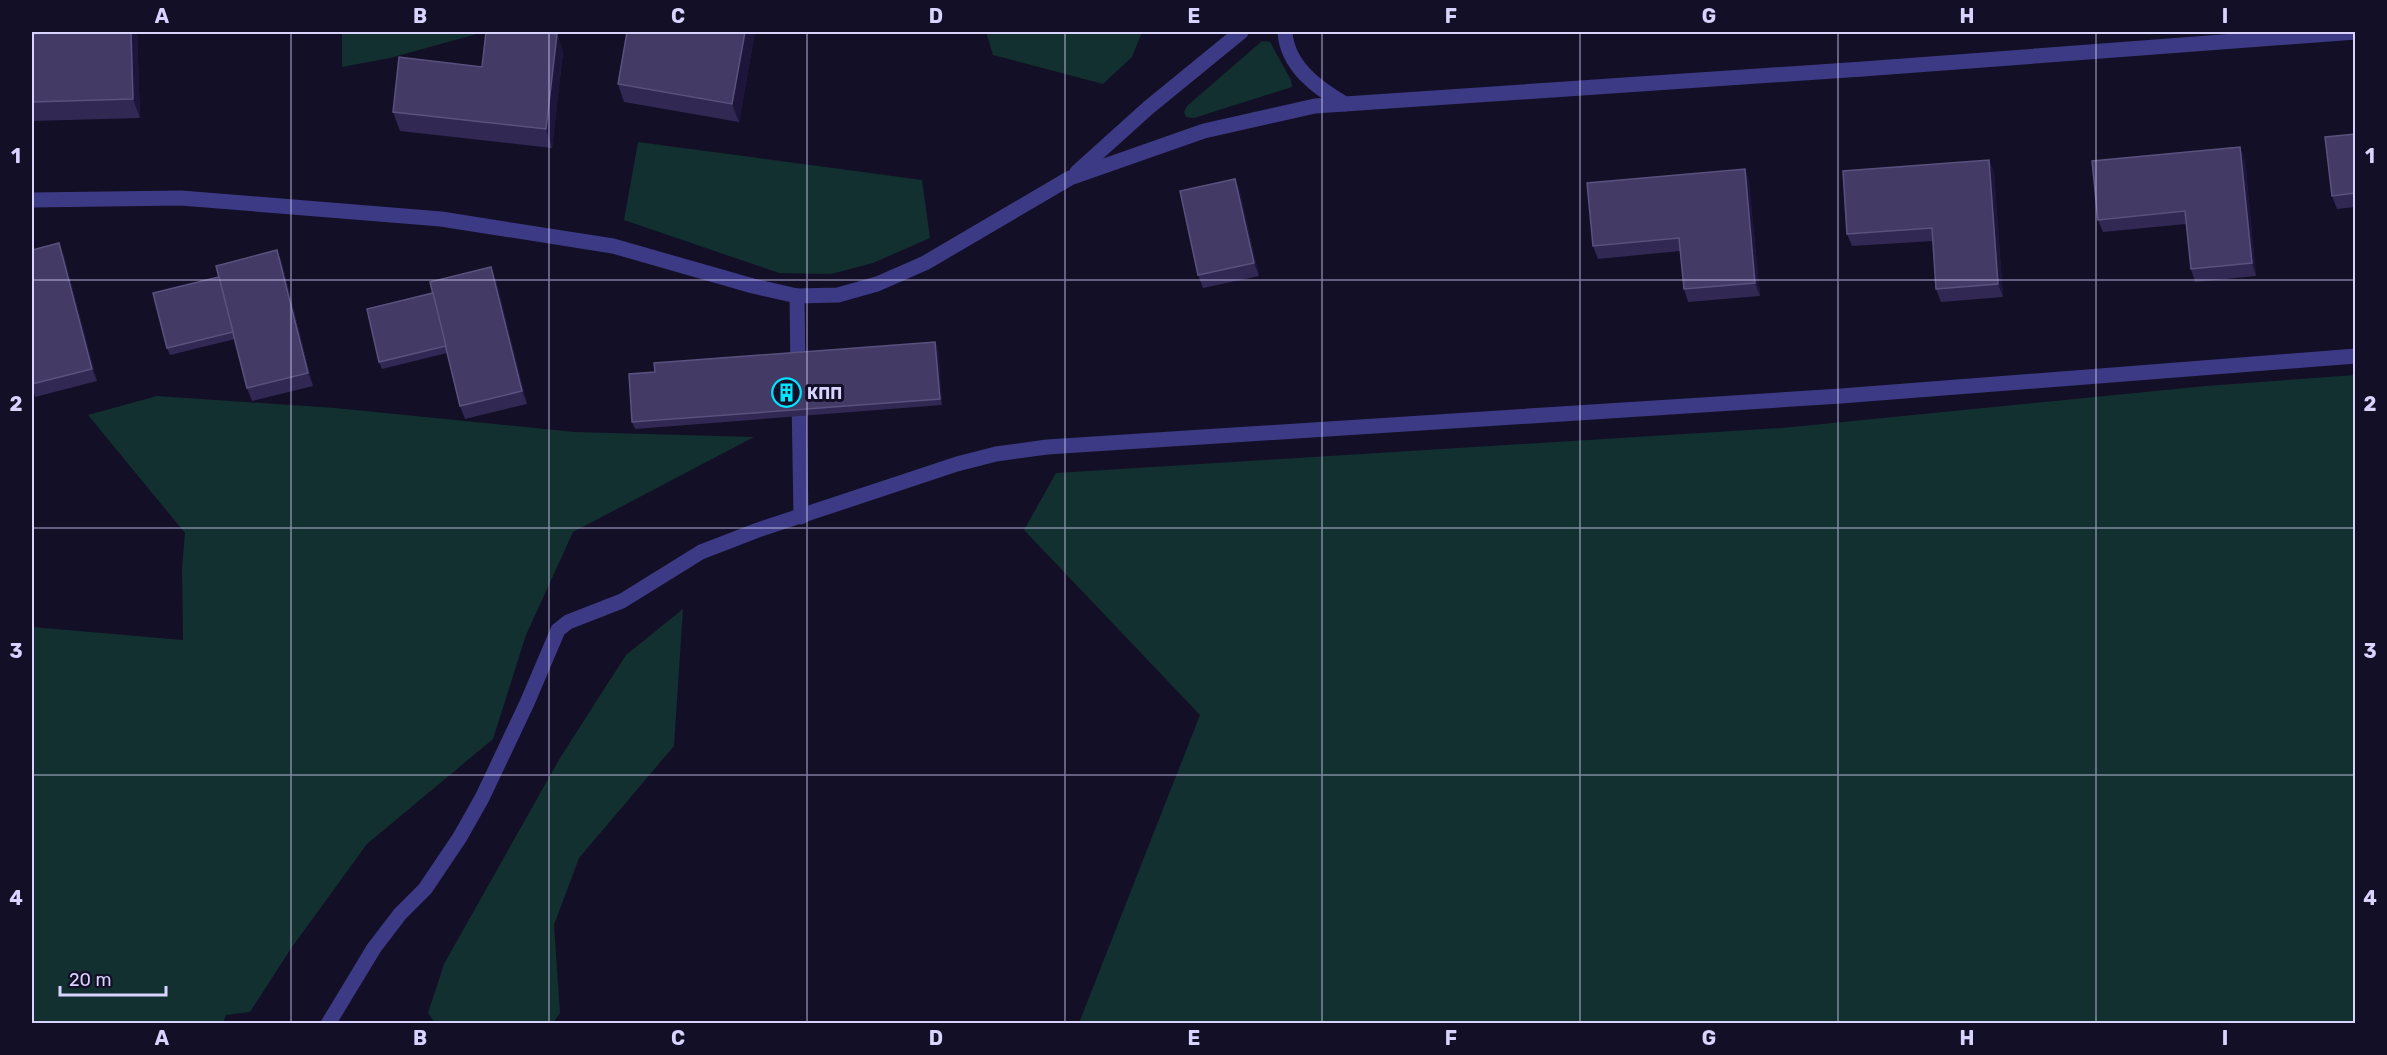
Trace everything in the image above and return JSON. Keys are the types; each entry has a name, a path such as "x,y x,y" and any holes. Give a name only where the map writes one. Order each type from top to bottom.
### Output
{"street":[{"path":"1070,178 1148,108 1241,32"},
{"path":"1285,32 1292,57 1301,71 1317,86 1345,104"},
{"path":"32,200 181,198 441,219 614,246 753,286 797,296 838,295 877,284 925,263 1070,178 1204,131 1294,110 1345,104 1863,69 2355,32"},
{"path":"797,296 801,517"},
{"path":"328,1023 374,948 400,914 425,889 460,837 482,798 527,703 558,630 568,622 622,602 701,552 758,530 957,464 996,454 1047,447 1852,396 2355,356"}],"green space":[{"path":"342,32 484,32 390,58 342,67"},
{"path":"986,32 1142,32 1132,57 1103,84 993,55"},
{"path":"1262,41 1270,42 1291,80 1292,87 1194,118 1186,117 1184,112 1187,106"},
{"path":"638,142 922,180 930,238 873,263 831,274 779,273 624,220"},
{"path":"2355,375 2355,1023 1079,1023 1200,715 1024,530 1056,473 1782,428 2206,386"},
{"path":"157,396 335,408 574,432 754,437 573,532 526,635 493,739 367,844 292,947 250,1012 226,1015 223,1024 32,1023 32,627 183,640 182,568 185,533 88,415"},
{"path":"683,609 674,746 579,858 554,925 560,1013 553,1023 435,1023 428,1013 444,964 560,758 626,655"}],"building":[{"path":"131,32 133,99 32,102 32,34"},
{"path":"486,32 557,34 546,129 393,112 399,57 482,67"},
{"path":"627,32 745,32 732,104 618,84"},
{"path":"2355,134 2355,193 2332,196 2325,137"},
{"path":"2240,147 2252,263 2191,269 2185,211 2098,220 2092,161"},
{"path":"1989,160 1998,284 1936,289 1932,228 1847,234 1843,171"},
{"path":"1745,169 1755,283 1684,289 1679,238 1593,246 1587,183"},
{"path":"1235,179 1254,263 1198,275 1180,191"},
{"path":"59,243 92,369 32,384 32,250"},
{"path":"277,250 308,373 247,388 216,266"},
{"path":"491,267 522,391 460,406 430,282"},
{"path":"219,277 233,332 167,348 153,293"},
{"path":"433,293 446,346 379,362 367,309"},
{"name":"КПП","path":"935,342 940,399 632,422 629,374 655,372 654,363"}],"place":[{"name":"КПП","path":"786,393"}]}
